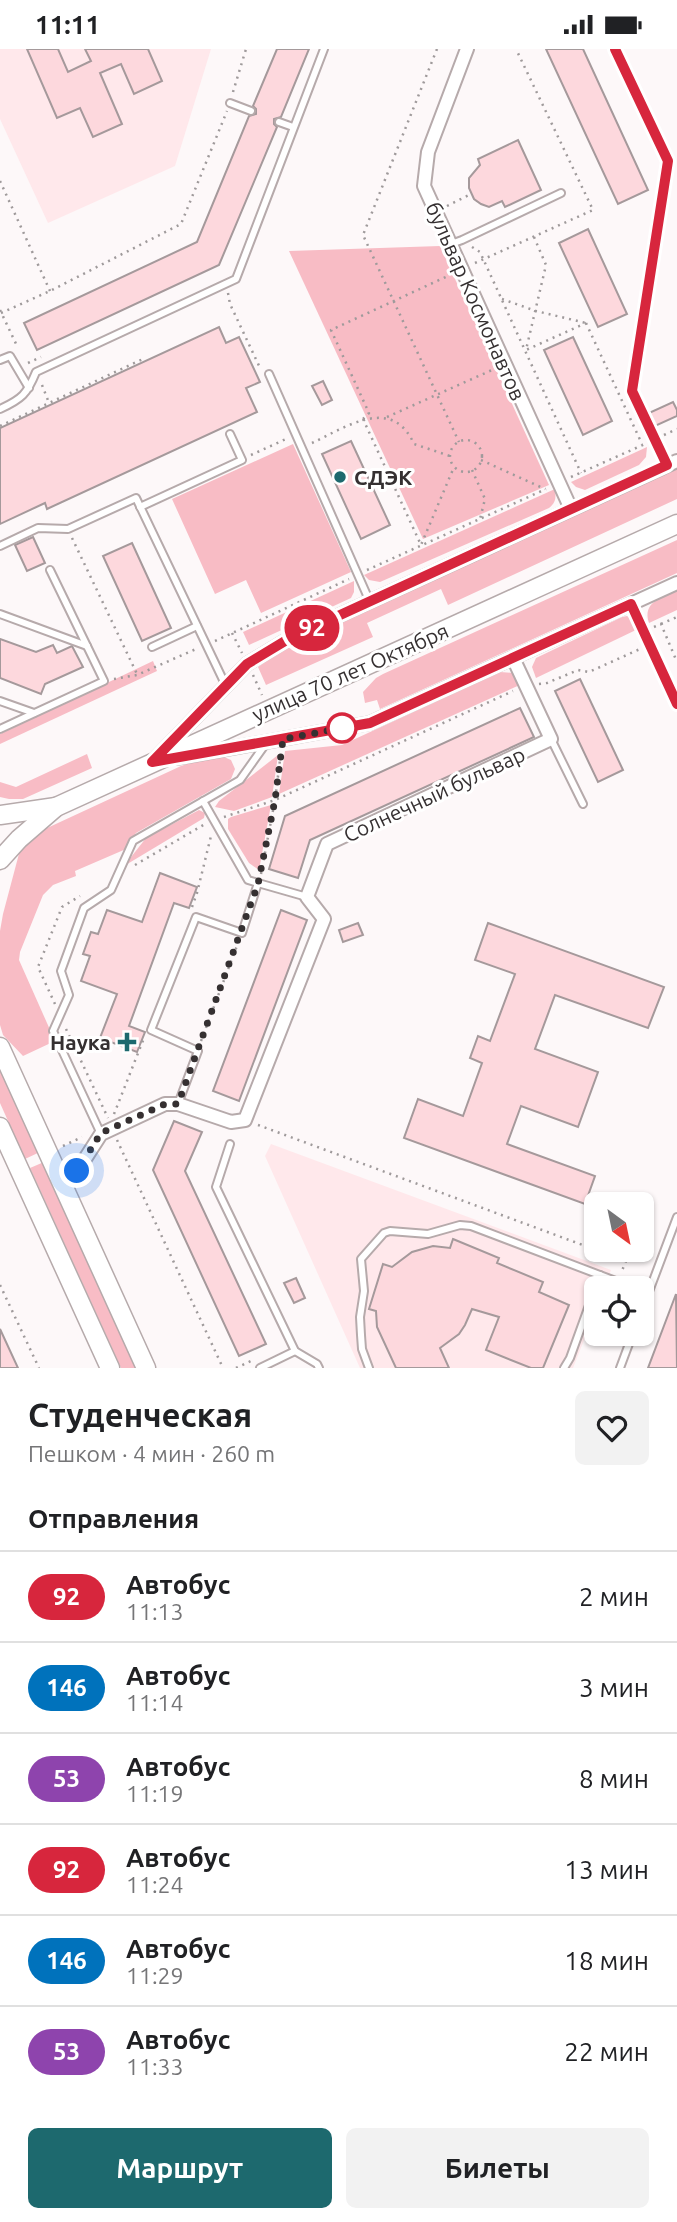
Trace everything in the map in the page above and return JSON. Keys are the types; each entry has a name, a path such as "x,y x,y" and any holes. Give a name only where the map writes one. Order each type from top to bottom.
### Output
{"main road":[{"name":"улица 70 лет Октября","path":"0,860 19,839 56,807 677,524"},
{"path":"0,815 56,807"},
{"path":"0,1047 146,1368"},
{"path":"0,1127 110,1368"}],"street":[{"name":"бульвар Космонавтов","path":"467,49 428,152 424,186 456,242 462,269 571,509"},
{"path":"152,762 247,664 290,638 672,463"},
{"path":"152,762 370,723 677,583"},
{"name":"Солнечный бульвар","path":"306,897 327,844 551,739 513,658"},
{"path":"65,1191 106,1131 165,1104 178,1104 231,1122 245,1120 324,919 306,897"}],"lane":[{"path":"0,409 20,400 36,372 236,279 324,49"},
{"path":"615,49 668,161 632,391 672,463"},
{"path":"230,103 251,111"},
{"path":"279,122 293,127"},
{"path":"456,242 561,193"},
{"path":"0,360 10,356 29,388"},
{"path":"266,376 299,439 370,602"},
{"path":"140,507 242,460 230,434"},
{"path":"0,546 38,528 68,529 136,498 226,686"},
{"path":"0,729 104,681 50,570"},
{"path":"631,604 677,702"},
{"path":"0,614 87,646"},
{"path":"152,647 197,626"},
{"path":"0,701 35,713"},
{"path":"551,739 583,804"},
{"path":"106,1131 53,1031 69,995 61,971 84,908 111,890 133,841 240,780 268,741"},
{"path":"203,801 248,880 306,897"},
{"path":"178,1104 198,1051 151,1030 196,918 242,933 258,884"},
{"path":"230,1144 216,1187 295,1352 317,1364 319,1368"},
{"path":"652,1276 677,1217"},
{"path":"369,1368 362,1349 364,1291 361,1259 384,1233 390,1231 428,1234 460,1225 471,1226 600,1275 564,1368"},
{"path":"620,1368 628,1346"},
{"path":"260,1368 295,1352"}],"path":[{"path":"0,310 1,313 50,291 181,224 230,103 246,49"},
{"path":"437,49 363,235 459,442"},
{"path":"363,419 369,413 331,330 593,210 516,49"},
{"path":"0,181 50,291"},
{"path":"447,206 471,194"},
{"path":"526,350 546,265 534,237"},
{"path":"456,242 480,252 581,473"},
{"path":"227,284 230,304 266,376"},
{"path":"501,299 586,323"},
{"path":"526,350 586,323"},
{"path":"586,323 643,445"},
{"path":"25,364 50,352"},
{"path":"0,426 145,358"},
{"path":"246,458 292,437 311,443 363,419 387,417 492,369"},
{"path":"387,417 409,431 414,444 450,456"},
{"path":"363,419 421,545"},
{"path":"421,545 454,467 450,456 452,448 459,442 469,441 478,446 481,460 472,470 463,471 454,467"},
{"path":"481,460 545,489"},
{"path":"104,681 137,675 480,519 485,499 472,470"},
{"path":"68,529 137,675"},
{"path":"118,874 214,820 275,800 526,685 547,683 578,670 589,672 644,648 644,632 677,617"},
{"path":"661,624 677,662"},
{"path":"232,633 269,709"},
{"path":"258,884 275,800 283,739"},
{"path":"85,894 62,907 38,967 106,1131 223,1368"},
{"path":"198,1051 242,933"},
{"path":"245,1120 626,1261 620,1276"},
{"path":"0,1285 39,1368"}],"shaded area":[{"path":"0,49 211,49 175,166 48,223 0,119"},
{"path":"440,246 549,485 423,539 289,251"},
{"path":"293,444 351,572 261,613 246,580 215,594 172,499"},
{"path":"647,447 646,457 639,465 585,490 571,482"},
{"path":"677,467 677,499 448,605 441,589 367,623 373,637 266,685 258,667 295,641"},
{"path":"555,489 555,500 549,508 380,582 369,580 364,575"},
{"path":"677,540 677,573 380,709 377,700 365,703 363,692 383,674"},
{"path":"354,581 351,598 249,645 243,632"},
{"path":"677,591 677,610 649,623 648,610 651,605"},
{"path":"627,616 634,621 638,629 536,678 532,667 536,658"},
{"path":"153,661 157,671 0,744 0,734"},
{"path":"500,672 513,673 522,684 279,794 285,751 342,745"},
{"path":"87,754 92,768 23,799 0,797 0,782 16,787"},
{"path":"278,755 272,797 234,811 215,807 219,801"},
{"path":"224,757 231,760 235,769 231,779 136,833 126,849 75,871 76,876 53,885 43,895 19,960 55,1041 23,1056 3,1035 0,1025 0,931 20,850 45,829 181,766 202,759"},
{"path":"271,805 259,870 249,863 228,829 228,819"},
{"path":"199,810 205,813 204,818 124,866 146,838"},
{"path":"0,1065 40,1152 25,1159 0,1103"},
{"path":"271,1144 611,1270 609,1276 584,1276 584,1340 573,1368 360,1368 265,1156"},
{"path":"44,1162 138,1368 121,1368 30,1168"}],"building":[{"path":"27,49 58,49 68,72 91,61 85,49 148,49 162,81 134,94 121,64 100,73 122,124 93,137 80,108 57,118"},
{"path":"277,49 309,49 281,117 274,119 277,127 219,265 37,350 24,323 197,242 249,116 256,114 253,106"},
{"path":"546,49 583,49 648,190 618,204"},
{"path":"518,140 541,190 505,207 502,201 489,207 481,204 474,199 469,188 469,178 480,165 478,159"},
{"path":"588,229 627,314 598,327 559,243"},
{"path":"219,327 226,343 239,337 260,382 246,388 257,412 47,509 45,503 0,524 0,428"},
{"path":"573,337 612,421 583,435 544,350"},
{"path":"323,381 332,400 322,405 312,386"},
{"path":"673,402 677,416 655,426 649,413"},
{"path":"351,441 390,525 361,539 322,454"},
{"path":"33,537 45,563 27,571 15,545"},
{"path":"132,543 171,628 142,641 103,556"},
{"path":"0,639 36,652 53,645 57,653 72,646 83,667 45,684 41,694 0,678"},
{"path":"580,679 623,770 598,782 555,691"},
{"path":"520,708 534,737 310,840 298,878 269,869 285,816"},
{"path":"160,873 197,887 189,908 174,903 129,1026 145,1032 137,1052 100,1038 117,994 81,981 90,956 83,954 91,932 98,934 107,910 142,922"},
{"path":"281,910 307,920 239,1101 213,1091"},
{"path":"358,923 363,935 343,942 339,930"},
{"path":"488,923 664,987 648,1028 555,995 535,1049 598,1072 578,1127 521,1106 507,1144 595,1176 589,1192 584,1192 584,1204 404,1138 418,1099 463,1116 482,1063 470,1058 478,1036 490,1041 515,974 475,960"},
{"path":"174,1121 202,1132 185,1171 266,1344 239,1356 153,1170"},
{"path":"453,1239 499,1258 497,1263 543,1282 539,1292 569,1305 543,1368 531,1368 486,1350 499,1317 472,1309 459,1334 440,1348 449,1368 396,1368 377,1327 376,1311 369,1309 383,1264 392,1267 412,1252 433,1246 450,1248"},
{"path":"296,1278 305,1298 294,1303 284,1283"},
{"path":"676,1294 677,1368 648,1368"},
{"path":"0,1329 18,1368 0,1368"}],"bus line":[{"name":"92","path":"615,49 668,161 632,391 667,465 290,638 247,664 152,762 370,723 631,604 677,704"}],"place":[{"name":"СДЭК","path":"340,477"},
{"name":"Наука","path":"127,1042"}],"route":[{"path":"77,1171 101,1133 165,1104 178,1104 258,884 275,800 283,739 348,727 342,728"}]}
